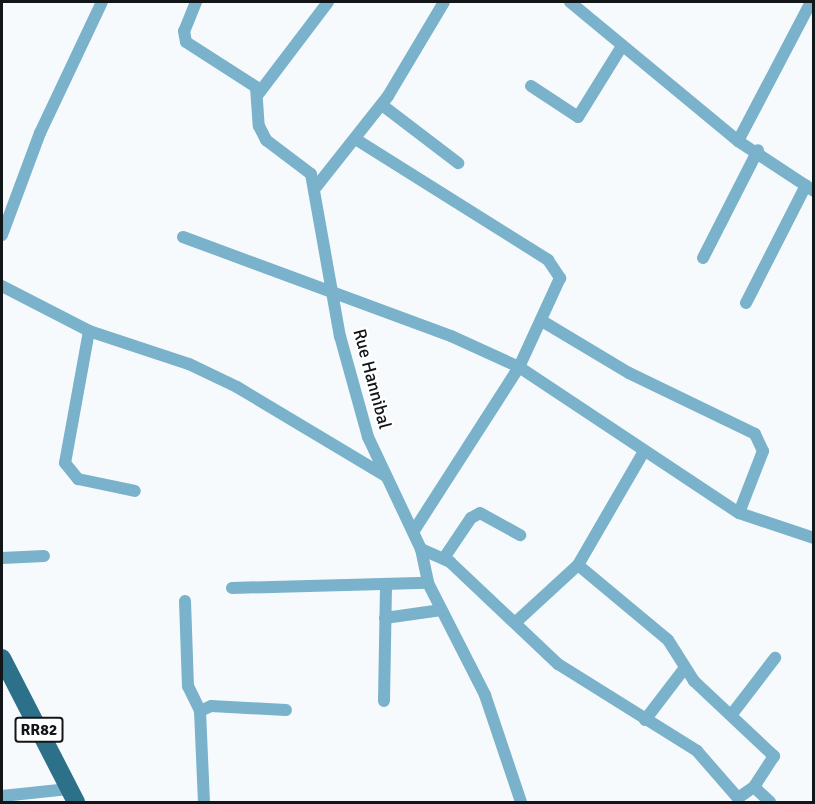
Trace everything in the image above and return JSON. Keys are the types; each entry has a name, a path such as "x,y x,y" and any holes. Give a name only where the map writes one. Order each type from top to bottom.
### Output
{"main road":[{"name":"RR82","path":"2,658 72,796"}],"street":[{"path":"2,235 45,123 102,2"},
{"path":"196,2 184,31 186,42 259,93 328,2"},
{"path":"316,187 357,140 382,105 444,2"},
{"path":"570,2 738,141 758,150 810,188 746,303"},
{"path":"738,141 811,2"},
{"path":"531,86 578,117 622,46"},
{"name":"Rue Hannibal","path":"259,93 259,126 266,140 300,163 316,187 355,399 421,549 428,583 485,694 521,802"},
{"path":"382,105 458,163"},
{"path":"357,140 548,260 560,278 519,367 413,532"},
{"path":"704,258 758,150"},
{"path":"183,237 335,297 451,336 519,367 643,453 739,513 813,538"},
{"path":"2,286 89,331 189,364 237,387 389,478"},
{"path":"542,321 629,373 755,434 763,451 739,513"},
{"path":"89,331 65,463 78,479 135,490"},
{"path":"517,621 578,565 643,453"},
{"path":"444,558 471,518 480,513 520,535"},
{"path":"421,549 444,558 517,621 558,664 697,751 738,798 754,787 774,756 684,669 683,658 668,640 578,565"},
{"path":"2,558 44,556"},
{"path":"232,588 428,583"},
{"path":"384,701 386,584"},
{"path":"185,601 188,686 200,711 204,802"},
{"path":"385,618 441,610"},
{"path":"732,714 775,658"},
{"path":"645,720 684,669"},
{"path":"200,711 211,706 286,710"},
{"path":"754,787 770,802"},
{"path":"2,796 72,796"}]}
